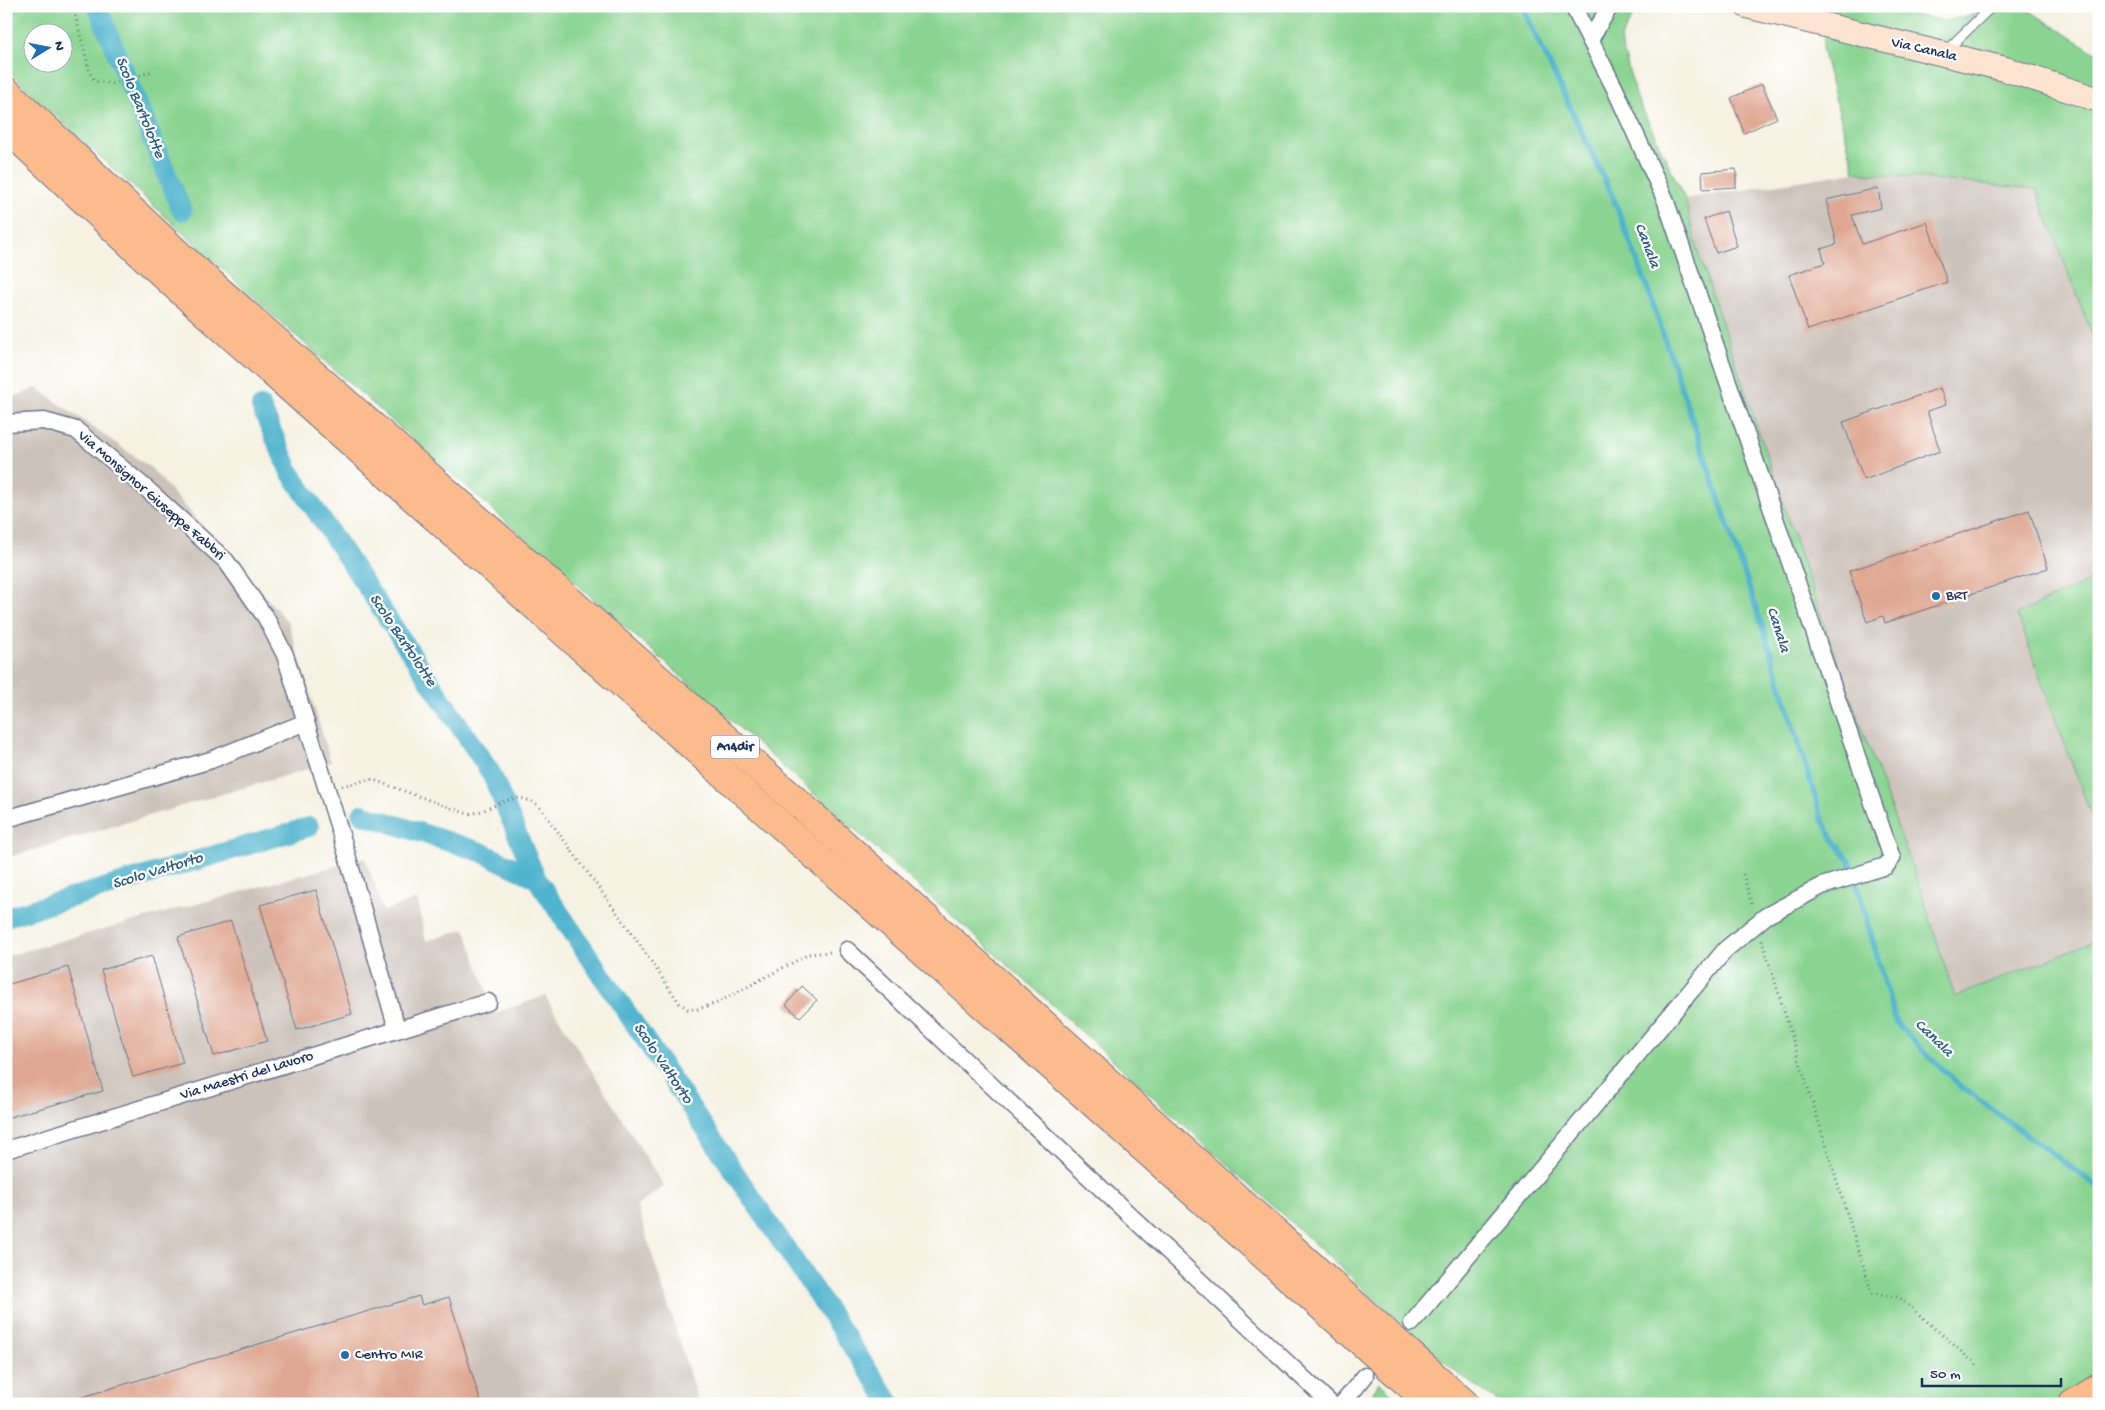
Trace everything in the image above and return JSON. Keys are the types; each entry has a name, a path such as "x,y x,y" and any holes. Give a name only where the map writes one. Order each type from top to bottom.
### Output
{"highway":[{"name":"A14dir","path":"6,91 178,254 804,808 1441,1399"},
{"name":"A14dir","path":"6,127 171,282 1402,1378 1441,1399"},
{"path":"2073,1404 2099,1388"},
{"path":"1441,1399 1480,1404"}],"street":[{"path":"1412,1323 1726,949 1766,916 1822,886 1886,866 1892,858 1665,199 1573,6"},
{"path":"1590,40 1610,6"},
{"name":"Via Canala","path":"1747,6 2004,70 2099,100"},
{"name":"Via Monsignor Giuseppe Fabbri","path":"6,423 44,421 76,430 148,490 226,561 266,618 286,655 343,840 397,1028"},
{"path":"6,819 211,760 306,722"},
{"path":"847,950 1331,1404"},
{"name":"Via Maestri del Lavoro","path":"6,1150 397,1028 488,1002"},
{"path":"1342,1404 1366,1376"}],"lane":[{"path":"1942,55 1992,6"}],"path":[{"path":"72,6 90,73 95,81 106,84 153,71"},
{"path":"327,789 371,780 468,814 482,812 511,798 527,798 539,806 631,932 680,1004 688,1009 698,1009 717,1003 809,954 847,950"},
{"path":"1743,874 1872,1294 1899,1297 1979,1367"}],"shaded area":[{"name":"BRT","path":"1855,172 2036,189 2099,353 2099,577 2017,614 2099,837 2099,939 1955,997 1922,894 1827,633 1698,252 1685,199"},
{"path":"37,388 151,468 288,622 331,762 6,858 6,400"},
{"path":"365,858 384,911 417,899 426,941 465,929 495,1013 545,996 664,1186 637,1206 699,1404 6,1404 6,956"}],"green space":[{"path":"6,6 1638,6 1620,40 1637,98 1685,199 1698,252 1827,633 1922,894 1955,997 2099,939 2099,1371 2054,1404 1502,1404 1453,1370 1036,990 278,320 35,97 6,68"},
{"path":"1830,6 1870,6 1945,21 2010,6 2022,6 2099,55 2099,353 2036,189 1855,172 1822,49"},
{"path":"2099,577 2099,837 2017,614"},
{"path":"1379,1382 1402,1404 1367,1404"}],"building":[{"path":"1762,84 1777,118 1744,133 1731,98"},
{"path":"1736,169 1736,187 1703,189 1702,172"},
{"path":"1878,188 1881,208 1852,215 1862,244 1927,222 1947,282 1808,330 1789,275 1825,263 1821,249 1837,244 1826,200"},
{"path":"1726,211 1737,246 1716,253 1704,219"},
{"path":"1940,388 1946,405 1927,411 1940,451 1864,480 1843,422"},
{"path":"2029,510 2048,568 1885,623 1883,616 1867,622 1849,571"},
{"path":"316,890 352,1014 297,1030 260,905"},
{"path":"231,921 267,1041 214,1056 178,937"},
{"path":"152,956 183,1063 133,1077 101,970"},
{"path":"68,967 103,1091 6,1118 6,985"},
{"path":"802,986 817,1000 800,1017 786,1005"},
{"name":"Centro MIR","path":"419,1296 422,1305 449,1297 481,1404 73,1404 72,1400"}],"waterway":[{"name":"Scolo Bartolotte","path":"97,6 182,211"},
{"name":"Canala","path":"1522,6 1615,202 1645,281 1766,637 1822,819 1833,839 1850,861 1896,1022 1922,1050 1963,1088 2099,1188"},
{"name":"Scolo Bartolotte","path":"261,407 290,472 491,773 536,878"},
{"name":"Scolo Valtorto","path":"362,814 481,852 536,878 891,1404"},
{"name":"Scolo Valtorto","path":"6,917 309,827"}],"place":[{"name":"BRT","path":"1936,596"},
{"name":"Centro MIR","path":"345,1355"}]}
